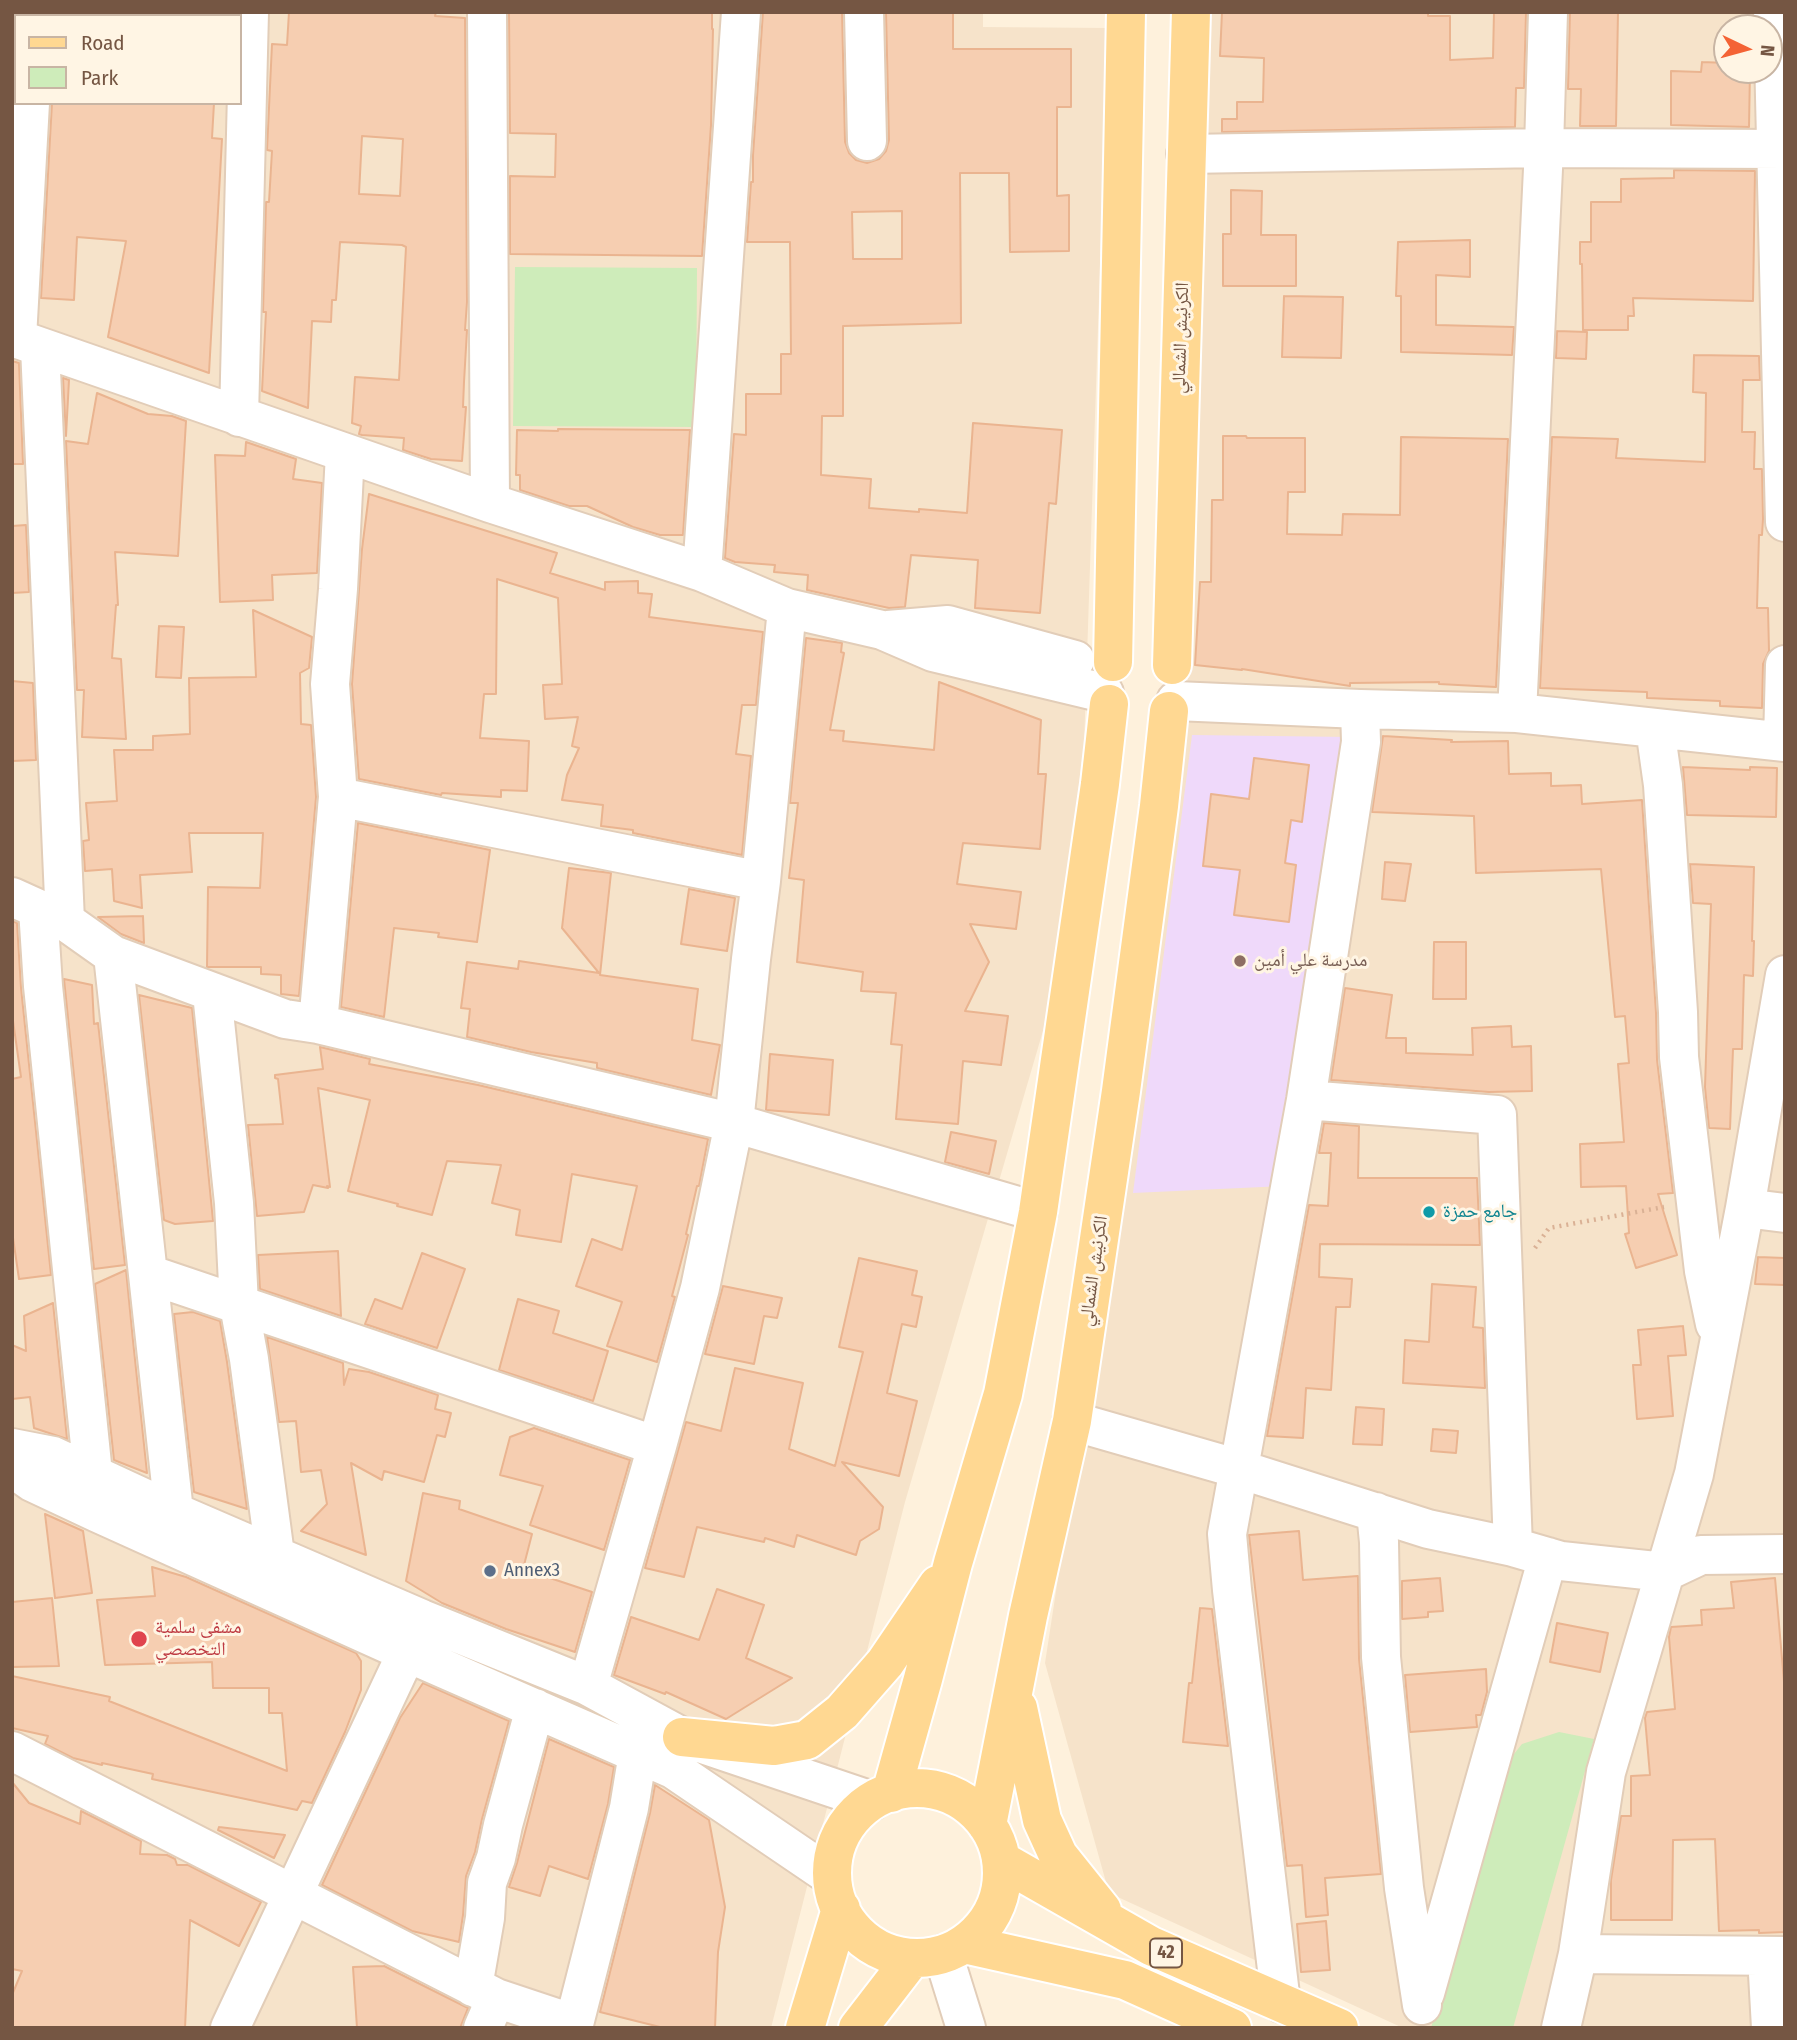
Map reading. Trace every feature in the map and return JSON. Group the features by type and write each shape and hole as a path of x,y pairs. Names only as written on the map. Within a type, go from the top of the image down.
{"main road":[{"path":"881,1797 923,1679 953,1563 1003,1394 1038,1212 1100,784 1109,682 1126,12"},
{"name":"الكرنيش الشمالي","path":"987,1825 1028,1616 1072,1421 1123,1077 1172,692 1191,12"},
{"path":"1152,649 1164,655 1172,692 1160,718 1149,723 1137,723 1116,713 1109,682 1127,651 1152,649"},
{"path":"682,1737 774,1746 807,1740 842,1712 884,1663 953,1563"},
{"path":"1014,1692 1042,1820 1058,1855 1116,1928"},
{"path":"805,2028 836,1893 836,1847 850,1821 881,1797 899,1790 929,1788 957,1797 979,1814 994,1836 1002,1861 1002,1888 993,1913 977,1935 940,1952 903,1958 877,1949 854,1931 836,1893"},
{"name":"42","path":"1002,1861 1150,1946 1339,2028"},
{"path":"858,2028 940,1952"},
{"name":"42","path":"940,1952 1125,1980 1231,2028"}],"street":[{"path":"239,417 249,12"},
{"path":"487,12 490,503"},
{"path":"702,572 741,12"},
{"path":"863,12 867,141"},
{"path":"1517,713 1548,12"},
{"path":"1773,12 1781,149 1785,522"},
{"path":"30,105 23,341 38,909 44,1000 93,1474"},
{"path":"1186,154 1544,148 1781,149"},
{"path":"23,341 490,503 702,572 787,608 882,630 948,625 1109,682"},
{"path":"318,1024 338,797 330,684 345,453"},
{"path":"588,1686 700,1288 734,1123 787,608"},
{"path":"1172,692 1360,709 1517,713 1784,742 1785,665"},
{"path":"1281,2003 1231,1590 1227,1534 1306,1100 1361,742 1360,709"},
{"path":"1655,728 1663,785 1679,1057 1704,1271 1719,1343"},
{"path":"338,797 761,881"},
{"path":"38,909 113,955 285,1019 318,1024 734,1123 1038,1212"},
{"path":"113,955 174,1512"},
{"path":"1562,2028 1578,1954 1606,1772 1694,1474 1745,1208 1785,975"},
{"path":"212,993 234,1203 239,1305 249,1359 275,1555"},
{"path":"1306,1100 1497,1115 1530,1552 1419,2016"},
{"path":"1745,1208 1785,1213"},
{"path":"148,1274 657,1446"},
{"path":"1072,1421 1239,1469 1428,1529 1561,1561 1665,1572 1701,1555 1785,1554"},
{"path":"14,1471 53,1456 275,1555 535,1708 673,1769 836,1893"},
{"path":"14,1471 87,1508 415,1636 588,1686 682,1737 881,1797"},
{"path":"1376,1512 1381,1657 1419,2016"},
{"path":"239,2019 293,1894 415,1636"},
{"path":"484,2004 487,1884 535,1708"},
{"path":"12,1751 293,1894 484,2004 581,2026 629,1808 638,1754"},
{"path":"940,1952 966,2028"},
{"path":"1578,1954 1776,1956 1770,2028"}],"path":[{"path":"1534,1249 1549,1228 1626,1216 1696,1200"}],"shaded area":[{"path":"12,12 983,12 983,27 1108,28 1084,746 1052,1000 905,1502 771,2028 12,2028"},
{"path":"1208,12 1785,12 1785,2028 1403,2028 1109,1893 1045,1663 1087,1389 1192,649"},
{"name":"مدرسة علي أمين","path":"1192,735 1351,737 1284,1186 1133,1193"}],"green space":[{"path":"515,267 697,268 696,427 513,426"},
{"path":"1559,1732 1594,1739 1513,2028 1431,2028 1506,1764 1522,1744"}],"building":[{"path":"289,12 436,12 435,16 465,18 467,330 462,461 431,459 403,450 404,438 362,435 359,434 361,426 352,423 355,377 399,380 406,247 402,245 340,242 336,300 332,300 331,322 312,321 308,408 262,391 266,312 263,312 266,202 269,202 272,151 267,150 272,44 287,45","holes":["362,136 403,139 400,196 359,194"]},
{"path":"509,12 712,12 711,125 702,256 510,254 510,176 555,177 556,134 510,133"},
{"path":"763,12 842,12 845,142 849,153 856,160 867,163 879,159 886,151 889,140 886,12 953,12 953,49 1071,49 1071,107 1057,107 1057,196 1069,195 1069,251 1010,252 1009,173 960,173 961,323 843,326 843,416 822,416 821,475 871,479 869,508 919,512 919,509 967,513 973,423 1062,430 1056,504 1049,503 1040,613 975,608 978,560 911,555 905,607 889,608 807,590 808,575 774,572 775,565 735,562 725,558 734,434 746,435 746,394 781,394 781,354 791,354 790,242 747,242","holes":["902,211 902,259 853,259 852,212"]},
{"path":"1222,12 1428,12 1428,16 1450,16 1450,60 1493,58 1494,12 1526,12 1524,88 1516,88 1515,127 1222,132 1222,119 1237,119 1237,102 1263,102 1264,58 1220,56"},
{"path":"1570,12 1618,12 1616,126 1580,126 1581,89 1568,89"},
{"path":"1702,62 1713,62 1713,84 1750,84 1749,127 1671,125 1671,71 1701,72"},
{"path":"52,105 214,105 212,138 222,139 209,373 108,337 126,241 77,237 74,300 41,298"},
{"path":"1674,170 1755,171 1753,301 1633,298 1634,316 1628,316 1628,330 1583,330 1580,242 1591,242 1591,202 1621,202 1621,179 1674,178"},
{"path":"1231,190 1262,191 1261,235 1296,235 1296,286 1223,286 1223,234 1231,234"},
{"path":"1470,240 1470,277 1436,275 1436,325 1514,327 1512,355 1401,352 1401,296 1396,296 1398,242"},
{"path":"1284,296 1343,297 1341,358 1282,357"},
{"path":"1557,331 1587,332 1586,359 1556,358"},
{"path":"1694,355 1759,356 1760,380 1743,380 1742,432 1755,432 1754,469 1762,469 1763,519 1762,535 1759,535 1757,608 1768,608 1769,651 1763,664 1762,708 1720,706 1720,701 1647,698 1647,692 1540,688 1552,437 1618,439 1616,458 1705,462 1706,393 1693,392"},
{"path":"12,361 19,363 23,464 12,464"},
{"path":"63,378 69,380 66,436"},
{"path":"97,393 148,414 172,416 186,421 178,556 115,552 118,605 112,658 121,659 126,739 82,737 84,690 77,690 66,441 88,444"},
{"path":"517,430 690,430 683,535 660,535 633,527 587,506 569,506 520,490 520,475 516,475"},
{"path":"1223,436 1305,438 1305,492 1288,492 1287,534 1342,535 1343,514 1400,515 1401,437 1508,439 1496,687 1439,682 1350,683 1350,686 1242,669 1195,665 1200,582 1211,582 1212,500 1223,500"},
{"path":"246,442 296,459 293,479 322,483 317,573 272,575 273,600 220,602 215,455 245,456"},
{"path":"369,494 557,553 550,573 605,590 605,582 638,581 638,593 652,594 649,617 763,632 756,705 742,705 736,754 751,756 742,855 633,833 633,830 601,826 603,805 562,800 567,775 579,748 572,746 578,717 545,719 543,685 562,684 558,598 497,579 496,694 484,694 480,738 529,741 527,791 501,790 501,797 441,795 359,779 352,684"},
{"path":"26,525 29,592 12,593 12,526"},
{"path":"253,610 312,637 309,668 300,673 301,724 311,725 316,797 299,996 281,994 281,975 261,974 261,967 207,967 208,887 260,888 263,833 189,833 192,872 140,875 142,908 114,901 112,869 85,871 83,841 89,840 86,803 117,801 114,750 153,750 153,736 190,734 189,678 256,677"},
{"path":"159,626 184,627 181,678 156,677"},
{"path":"806,638 842,643 841,652 844,653 830,730 844,731 843,741 934,750 939,682 1041,720 1038,774 1046,774 1040,849 963,843 957,884 1021,892 1016,929 970,924 989,962 965,1011 1008,1016 1001,1065 963,1061 958,1124 896,1119 902,1045 891,1044 896,993 861,991 863,972 797,962 804,880 789,878 798,803 790,803"},
{"path":"12,681 33,683 36,760 12,761"},
{"path":"1383,736 1452,740 1451,742 1508,741 1509,774 1551,773 1551,786 1581,785 1582,804 1642,800 1657,1060 1673,1193 1658,1194 1677,1255 1636,1268 1625,1234 1629,1233 1626,1186 1581,1187 1580,1144 1624,1142 1618,1064 1629,1063 1625,1016 1615,1017 1601,869 1476,873 1474,816 1372,812"},
{"name":"مدرسة علي أمين","path":"1254,758 1309,765 1302,822 1291,820 1285,863 1296,865 1289,922 1234,915 1240,870 1203,866 1211,794 1249,799"},
{"path":"1683,767 1750,770 1750,767 1777,768 1776,817 1687,815"},
{"path":"358,823 490,850 477,942 438,937 439,933 394,928 384,1017 341,1007"},
{"path":"1385,862 1411,864 1405,901 1382,899"},
{"path":"1690,864 1754,867 1753,976 1744,975 1742,1049 1733,1049 1730,1129 1709,1128 1705,1087 1711,904 1693,903"},
{"path":"569,868 611,873 600,975 698,989 692,1040 720,1045 711,1095 597,1068 597,1063 531,1052 467,1037 470,1009 461,1008 467,962 518,969 519,961 599,973 562,928"},
{"path":"689,889 735,898 727,951 681,944"},
{"path":"143,916 144,943 121,934 98,917"},
{"path":"12,921 17,923 21,988 51,1275 19,1279 12,1231 12,1079 21,1077 12,1014"},
{"path":"1434,942 1466,942 1466,999 1433,999"},
{"path":"64,979 92,985 94,1024 98,1023 125,1265 94,1269"},
{"path":"1345,988 1392,995 1386,1038 1406,1038 1406,1053 1473,1055 1472,1028 1511,1026 1512,1047 1531,1046 1532,1091 1489,1092 1331,1080"},
{"path":"139,995 192,1008 213,1221 175,1224 164,1220"},
{"path":"320,1047 370,1059 369,1064 478,1085 708,1139 672,1296 675,1297 657,1362 607,1346 622,1302 576,1286 592,1239 622,1250 637,1186 572,1174 561,1242 516,1235 520,1210 492,1203 501,1165 447,1161 432,1215 348,1191 370,1100 318,1088 330,1187 313,1185 304,1212 257,1216 248,1125 283,1124 278,1079 275,1075 323,1069"},
{"path":"770,1054 833,1060 829,1115 766,1110"},
{"path":"1324,1123 1359,1126 1358,1178 1477,1178 1480,1245 1320,1244 1319,1277 1352,1279 1350,1307 1336,1307 1331,1390 1306,1388 1303,1438 1267,1436 1309,1205 1328,1206 1331,1153 1319,1153"},
{"path":"951,1132 996,1141 989,1174 945,1162"},
{"path":"338,1251 341,1316 260,1289 258,1255"},
{"path":"422,1253 465,1269 437,1348 365,1324 375,1299 402,1309"},
{"path":"1758,1257 1785,1258 1785,1285 1755,1284"},
{"path":"859,1258 917,1271 912,1295 922,1297 916,1327 902,1324 887,1393 917,1401 899,1476 842,1462 883,1507 879,1529 860,1541 856,1555 797,1535 794,1547 765,1538 764,1542 697,1527 684,1577 645,1568 686,1422 721,1431 735,1368 803,1383 789,1449 835,1466 863,1352 839,1347"},
{"path":"126,1270 147,1473 114,1460 95,1284"},
{"path":"1432,1284 1476,1287 1473,1327 1483,1328 1485,1388 1403,1383 1405,1340 1429,1342"},
{"path":"723,1286 782,1298 777,1318 764,1316 754,1364 705,1354"},
{"path":"518,1299 559,1311 553,1333 608,1351 593,1401 499,1370"},
{"path":"53,1303 67,1439 34,1428 30,1397 12,1399 12,1345 26,1351 24,1316"},
{"path":"193,1312 220,1321 247,1509 194,1492 174,1314"},
{"path":"1683,1326 1686,1355 1668,1356 1673,1416 1637,1419 1633,1365 1641,1365 1638,1330"},
{"path":"267,1337 343,1363 344,1385 349,1369 369,1372 438,1395 435,1409 451,1413 445,1437 437,1435 424,1482 384,1471 382,1480 351,1463 366,1555 301,1531 327,1504 321,1470 301,1472 296,1421 279,1422"},
{"path":"1356,1407 1384,1409 1382,1445 1353,1444"},
{"path":"534,1428 630,1460 604,1550 530,1525 543,1486 500,1475 510,1437"},
{"path":"1433,1429 1458,1431 1456,1453 1431,1451"},
{"path":"423,1493 460,1501 459,1509 532,1534 523,1569 592,1592 575,1652 506,1629 442,1603 406,1581"},
{"path":"45,1514 83,1531 92,1593 55,1598"},
{"path":"1299,1531 1303,1580 1358,1576 1359,1659 1381,1874 1325,1878 1328,1915 1306,1917 1302,1865 1287,1866 1249,1535"},
{"path":"152,1567 186,1577 356,1653 361,1661 361,1690 312,1803 302,1801 297,1810 152,1779 153,1774 73,1758 45,1744 48,1736 12,1728 12,1676 110,1697 109,1701 287,1771 282,1713 269,1713 269,1688 213,1688 212,1662 105,1665 97,1600 155,1596"},
{"path":"1440,1578 1443,1611 1428,1612 1428,1617 1402,1619 1402,1581"},
{"path":"1775,1578 1785,1693 1785,1932 1719,1931 1715,1839 1673,1840 1672,1920 1611,1920 1611,1880 1621,1816 1631,1816 1631,1776 1650,1775 1645,1718 1647,1712 1675,1709 1669,1637 1671,1627 1702,1625 1701,1610 1734,1608 1731,1582"},
{"path":"717,1589 764,1605 746,1658 792,1678 726,1719 666,1692 665,1694 614,1675 631,1617 699,1640"},
{"path":"52,1598 59,1666 12,1667 12,1602"},
{"path":"1200,1608 1212,1609 1228,1746 1183,1742"},
{"path":"1557,1623 1608,1633 1600,1672 1550,1662"},
{"path":"1486,1669 1487,1692 1481,1715 1476,1715 1477,1727 1410,1732 1405,1675"},
{"path":"423,1683 509,1721 475,1852 466,1876 459,1942 412,1931 322,1885 400,1718"},
{"path":"549,1739 614,1767 608,1804 588,1879 549,1866 540,1896 509,1887"},
{"path":"12,1782 29,1803 80,1824 81,1811 141,1841 140,1854 167,1855 175,1859 177,1865 188,1865 261,1902 239,1946 190,1920 185,2028 12,2028 12,1995 22,1971 12,1969"},
{"path":"655,1785 709,1820 725,1907 718,1952 715,2028 664,2028 600,2012"},
{"path":"219,1827 285,1835 274,1858 218,1830"},
{"path":"1326,1921 1330,1970 1301,1972 1297,1924"},
{"path":"384,1966 468,2008 460,2028 357,2028 353,1967"}],"place":[{"name":"مدرسة علي أمين","path":"1240,961"},
{"name":"جامع حمزة","path":"1429,1212"},
{"name":"Annex3","path":"490,1571"},
{"name":"مشفى سلمية التخصصي","path":"139,1639"}]}
